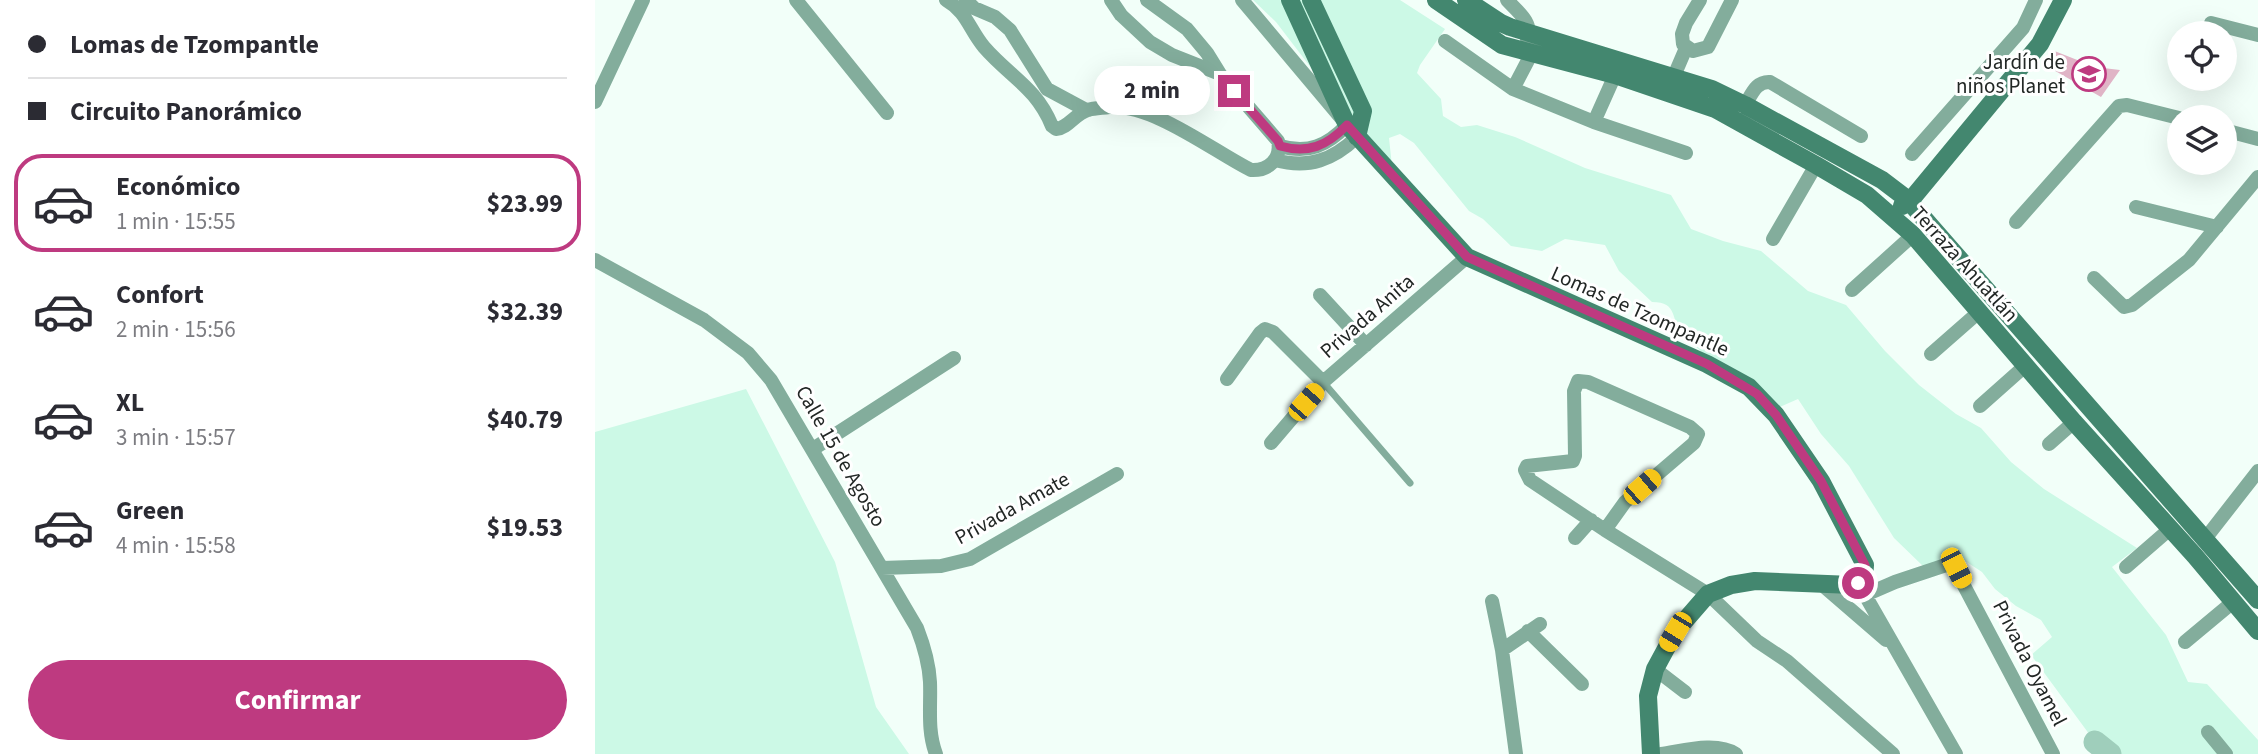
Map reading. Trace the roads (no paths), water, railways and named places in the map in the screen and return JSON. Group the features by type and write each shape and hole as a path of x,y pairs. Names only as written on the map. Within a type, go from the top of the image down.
{"street":[{"path":"595,103 643,0"},
{"path":"796,0 887,113"},
{"path":"946,0 965,4 995,17 1010,30 1043,94 1052,126 1056,129 1062,128 1086,110"},
{"path":"1111,0 1121,15 1150,42 1172,55 1220,74"},
{"path":"965,4 982,45 1009,73 1043,94 1086,110 1114,107 1146,113 1251,170 1265,168 1277,154 1278,141 1220,74 1187,29 1147,0"},
{"path":"1242,0 1352,131"},
{"path":"1290,0 1352,131"},
{"path":"1277,154 1303,165 1317,163 1343,151 1363,111 1311,0"},
{"name":"Terraza Ahuatlán","path":"1436,0 1494,42 1526,53 1615,75 1715,109 1867,195 1913,235 2258,631"},
{"name":"Terraza Ahuatlán","path":"1466,0 1501,23 1677,77 1745,104 1882,180 1910,201 2258,600"},
{"path":"1507,0 1535,35 1513,89"},
{"path":"1677,77 1689,49 1682,34 1700,0"},
{"path":"1689,49 1708,47 1732,0"},
{"path":"1912,154 2023,28 2036,0"},
{"path":"1886,211 1898,209 1910,201 2040,44 2063,0"},
{"path":"2237,30 2258,36"},
{"path":"1445,41 1513,89 1594,122 1686,153"},
{"path":"1594,122 1615,75"},
{"path":"1745,104 1758,84 1770,82 1861,136"},
{"path":"2016,222 2119,106 2127,105 2167,115"},
{"name":"Lomas de Tzompantle","path":"1352,131 1467,257 1707,364 1749,387 1776,415 1821,481 1865,565 1862,586"},
{"path":"2237,133 2258,139"},
{"path":"1773,239 1816,164"},
{"path":"2094,278 2124,307 2132,305 2189,260 2258,177"},
{"path":"1867,195 1871,188 1882,180"},
{"path":"2136,207 2217,227"},
{"path":"1852,290 1913,235"},
{"name":"Privada Anita","path":"1271,443 1323,382 1467,257"},
{"name":"Calle 15 de Agosto","path":"595,260 704,320 748,353 771,380 917,628 927,656 932,744 936,754"},
{"path":"1320,295 1366,345"},
{"path":"1931,354 1980,311"},
{"path":"1227,379 1265,329 1273,332 1323,382"},
{"path":"813,449 954,358"},
{"path":"1980,406 2025,366"},
{"path":"1605,530 1625,502 1694,443 1698,434 1690,427 1583,381 1578,382 1574,391 1573,461 1531,465 1525,470 1530,480 1605,530 1708,594 1757,641 1787,661 1893,754"},
{"path":"2049,444 2074,422"},
{"path":"2205,539 2258,471"},
{"name":"Privada Amate","path":"882,568 941,566 970,559 1117,474"},
{"path":"1575,538 1591,520"},
{"path":"2126,567 2171,528"},
{"name":"Privada Oyamel","path":"1862,586 1895,582 1952,564 2053,754"},
{"path":"1651,754 1649,696 1655,669 1675,632 1708,594 1743,582 1862,586 1892,645 1926,698 1956,754"},
{"path":"1820,583 1892,645"},
{"path":"1492,601 1502,650 1516,754"},
{"path":"2185,642 2233,602"},
{"path":"1502,650 1534,627 1582,684"},
{"path":"1655,669 1685,692"},
{"path":"2208,732 2226,754"},
{"path":"1661,754 1714,748 1728,749 1736,754"}],"lane":[{"path":"1323,382 1410,483"}],"waterway":[{"path":"2095,742 2110,754"}],"place":[{"name":"Jardín de niños Planet","path":"2089,74"}]}
